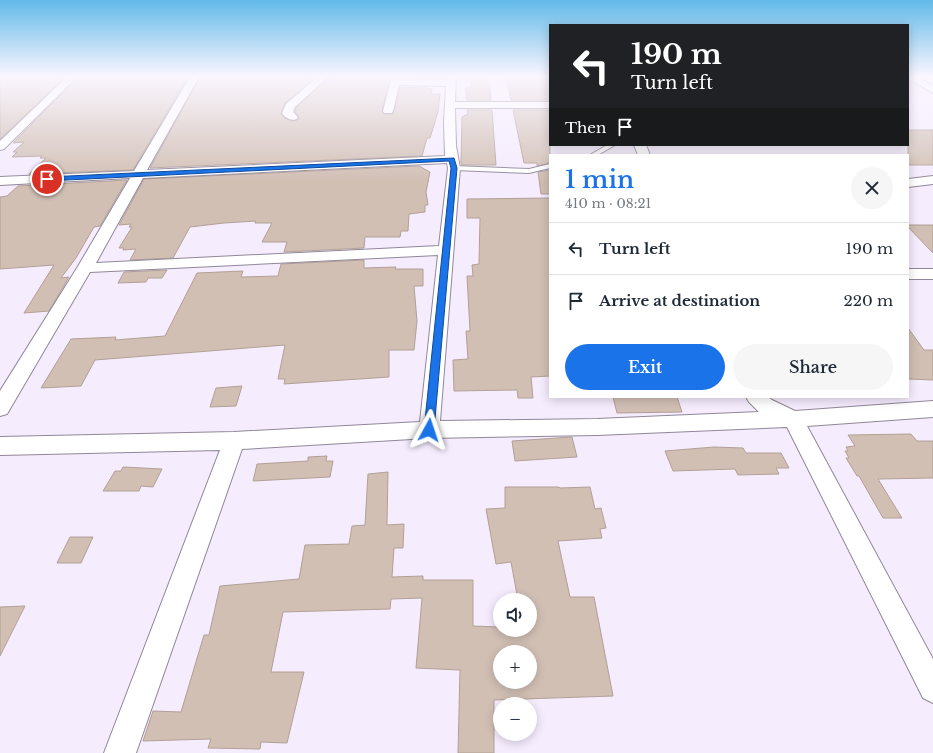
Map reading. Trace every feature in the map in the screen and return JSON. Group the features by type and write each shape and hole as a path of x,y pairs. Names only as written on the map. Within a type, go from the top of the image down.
{"street":[{"path":"0,147 36,112"},
{"path":"0,408 85,268 174,112"},
{"path":"287,112 293,117"},
{"path":"429,430 453,164 449,112"},
{"path":"0,181 140,174 453,164"},
{"path":"909,183 933,180"},
{"path":"85,268 445,250"},
{"path":"909,274 933,274"},
{"path":"757,398 765,406 793,419 933,688"},
{"path":"0,446 234,441 429,430 597,427 793,419 933,409"},
{"path":"120,753 234,441"}],"lane":[{"path":"595,154 610,146"},
{"path":"453,164 529,171 549,166"}],"building":[{"path":"0,112 28,112 0,139"},
{"path":"43,112 167,112 133,170 29,174 46,158 40,158 42,156 12,157 17,152 13,152 24,142 13,143"},
{"path":"181,112 282,112 281,114 286,119 292,121 299,118 295,112 383,112 384,114 393,114 393,112 438,112 430,138 427,138 422,156 150,168"},
{"path":"468,112 492,112 496,165 462,165 462,117 468,114"},
{"path":"513,112 549,112 549,163 537,166 537,163 524,163"},
{"path":"909,130 933,130 933,165 909,165"},
{"path":"419,166 430,172 426,192 428,205 425,205 425,212 409,214 408,231 401,231 400,237 365,237 364,248 284,252 287,242 262,242 272,223 255,223 256,221 190,227 173,258 130,260 136,249 123,250 124,248 119,248 132,227 129,227 131,224 119,225 144,179"},
{"path":"549,170 549,194 541,194 538,172"},
{"path":"127,180 100,226 94,227 76,258 61,278 69,277 49,311 24,313 54,265 0,269 0,197 7,196 18,186"},
{"path":"549,198 549,376 531,377 533,398 518,398 517,390 454,391 453,360 468,359 466,331 470,331 467,276 473,276 472,265 479,264 480,218 467,218 467,199"},
{"path":"909,225 933,225 933,253 909,228"},
{"path":"364,260 364,268 396,267 395,269 423,269 423,286 414,286 417,321 414,350 389,350 389,377 284,384 285,379 278,379 285,345 95,360 81,386 41,388 71,339 116,337 115,340 165,336 197,273 243,271 241,277 278,276 281,264"},
{"path":"167,270 162,278 148,278 146,282 118,283 124,272"},
{"path":"909,329 924,350 933,350 933,380 909,379"},
{"path":"242,386 236,406 210,407 216,388"},
{"path":"613,398 677,398 682,412 617,413"},
{"path":"911,434 917,441 933,441 933,478 878,479 902,518 883,518 859,476 857,476 846,458 849,458 845,451 848,451 846,447 855,446 848,435"},
{"path":"572,437 577,457 515,461 512,441"},
{"path":"714,447 743,448 746,453 781,453 789,468 776,468 779,474 738,475 735,469 673,471 665,451"},
{"path":"327,456 326,461 333,461 330,477 253,481 257,464 308,461 308,457"},
{"path":"123,467 162,469 153,487 141,486 139,491 103,491 115,471 121,471"},
{"path":"388,472 387,525 404,524 403,548 394,548 392,577 423,576 423,580 473,580 473,626 493,627 493,637 537,637 537,593 517,593 511,562 496,564 486,509 505,508 505,487 590,487 595,509 601,508 606,528 600,529 602,538 558,541 570,597 594,597 613,696 537,699 537,697 493,697 494,753 458,753 460,670 416,668 422,598 391,599 390,609 283,612 271,672 304,672 287,743 261,742 260,749 208,748 211,739 143,741 153,711 181,712 204,635 209,635 220,586 299,579 305,545 349,544 352,526 365,525 368,474"},
{"path":"70,537 93,537 81,563 57,563"},
{"path":"25,606 0,656 0,607"}],"route":[{"path":"47,179 452,159 454,168 429,430"}]}
